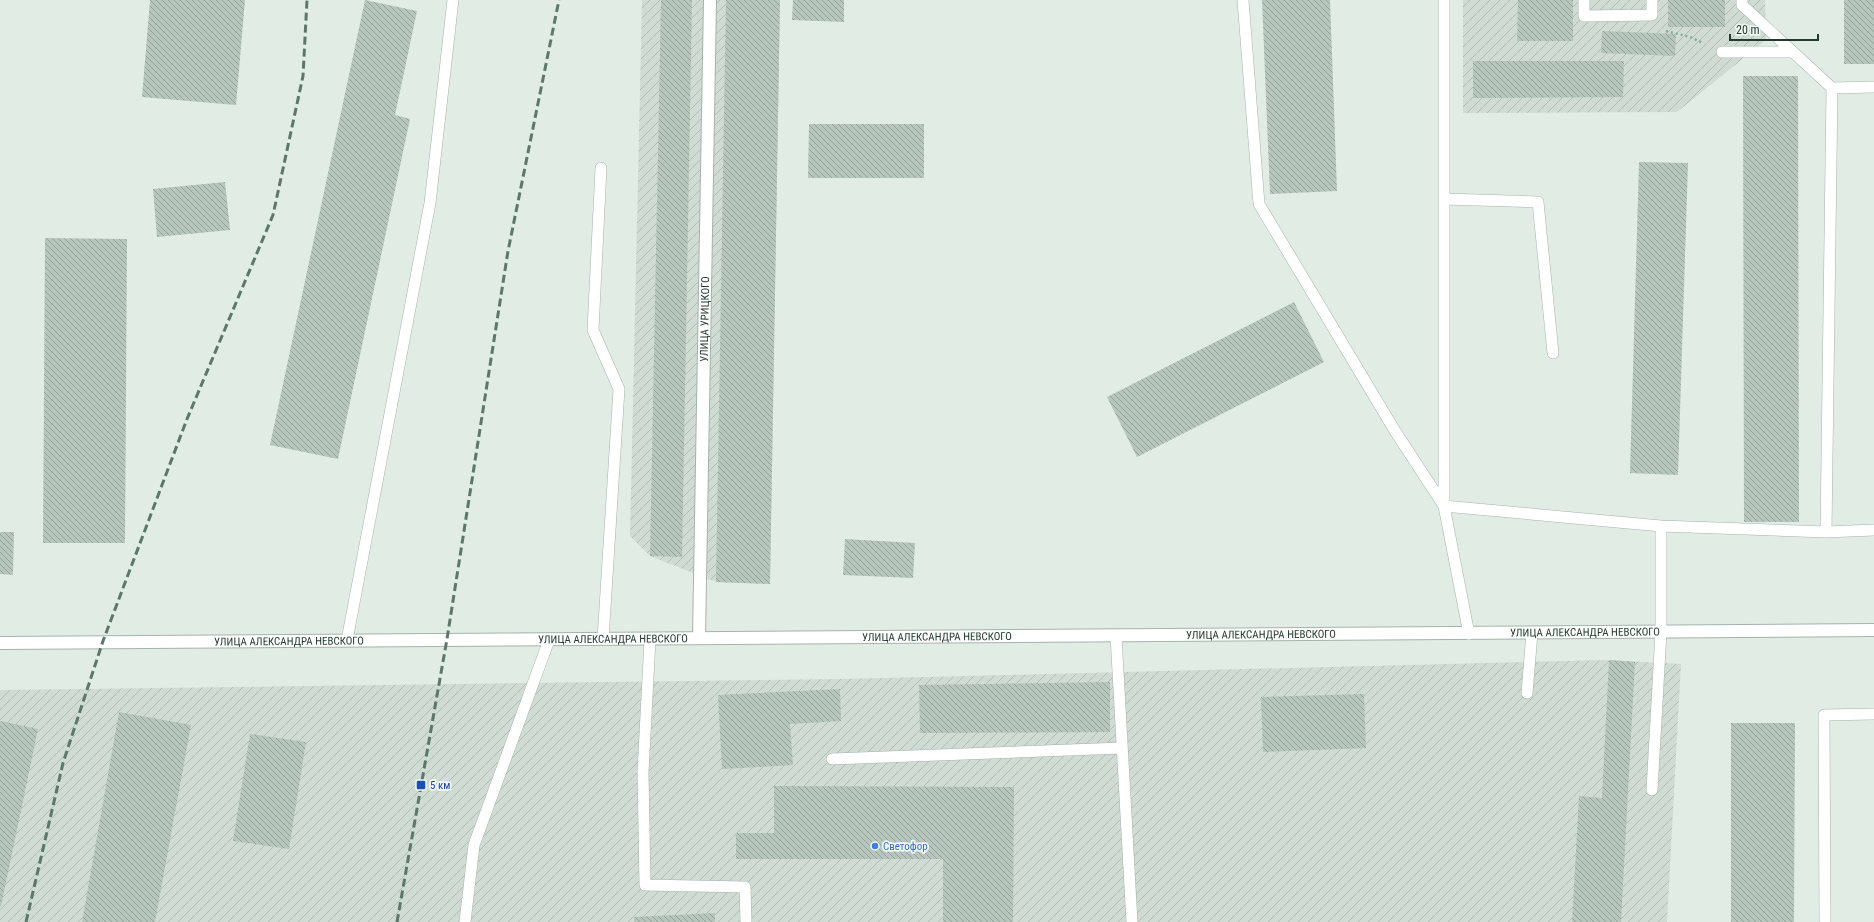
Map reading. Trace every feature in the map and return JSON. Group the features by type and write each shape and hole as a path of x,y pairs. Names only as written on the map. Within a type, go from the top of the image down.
{"street":[{"name":"УЛИЦА УРИЦКОГО","path":"699,638 710,0"},
{"name":"УЛИЦА АЛЕКСАНДРА НЕВСКОГО","path":"0,643 346,640 650,640 699,638 1469,634 1874,630"}],"lane":[{"path":"346,640 430,203 453,0"},
{"path":"1243,0 1259,204 1395,431 1444,506"},
{"path":"1444,0 1444,506 1469,634"},
{"path":"1584,0 1584,16 1652,15 1652,0"},
{"path":"1742,0 1742,5 1832,88 1874,87"},
{"path":"1722,52 1793,52"},
{"path":"1826,532 1832,88"},
{"path":"601,168 593,330 618,389 603,639"},
{"path":"1444,199 1538,202 1553,353"},
{"path":"1444,506 1661,526 1826,532 1874,530"},
{"path":"1652,790 1661,632 1661,526"},
{"path":"1527,693 1532,633"},
{"path":"1116,636 1132,922"},
{"path":"465,922 474,845 549,640"},
{"path":"650,640 643,772 645,886 745,887 746,922"},
{"path":"1825,922 1824,715 1874,714"},
{"path":"832,759 1122,748"}],"path":[{"path":"1652,15 1660,29 1690,37 1722,52"}],"shaded area":[{"path":"642,0 780,0 770,584 716,582 650,556 630,536"},
{"path":"1463,0 1765,0 1766,40 1677,112 1463,113"},
{"path":"1609,660 1681,664 1667,922 0,922 0,690 842,679"}],"building":[{"path":"150,0 245,0 236,105 142,97"},
{"path":"365,0 417,11 395,115 410,119 338,459 270,445"},
{"path":"661,0 692,0 682,557 650,556"},
{"path":"726,0 780,0 770,584 716,582"},
{"path":"793,0 844,0 844,22 792,20"},
{"path":"1262,0 1330,0 1337,191 1270,194"},
{"path":"1518,0 1573,0 1573,41 1517,41"},
{"path":"1668,0 1725,0 1725,27 1668,27"},
{"path":"1844,0 1874,0 1874,64 1844,64"},
{"path":"1602,31 1676,34 1675,56 1601,53"},
{"path":"1473,61 1624,61 1623,97 1473,98"},
{"path":"1743,76 1798,76 1799,522 1744,522"},
{"path":"809,124 924,124 924,178 808,178"},
{"path":"1639,162 1688,163 1678,475 1630,473"},
{"path":"225,182 230,230 157,237 153,189"},
{"path":"45,238 127,239 125,543 43,543"},
{"path":"1294,302 1324,362 1137,457 1107,397"},
{"path":"0,532 14,532 13,575 0,574"},
{"path":"845,539 915,543 913,578 843,575"},
{"path":"1609,660 1635,662 1621,922 1572,922 1579,796 1602,798"},
{"path":"1110,682 1110,732 920,733 919,685"},
{"path":"840,689 841,721 790,724 793,765 722,769 718,695"},
{"path":"1364,694 1366,748 1263,752 1261,697"},
{"path":"119,712 191,725 155,922 82,922"},
{"path":"0,721 38,729 1,906 0,906"},
{"path":"1731,723 1795,723 1794,922 1731,922"},
{"path":"250,734 306,742 289,849 233,841"},
{"name":"Светофор","path":"774,786 1014,787 1013,922 943,922 943,859 736,859 736,833 774,833"},
{"path":"715,913 715,922 634,922 634,917"}],"railway":[{"path":"26,922 63,763 103,641 187,419 273,215 303,76 307,0"},
{"path":"397,922 447,639 508,251 559,0"}],"place":[{"name":"5 км","path":"421,785"},
{"name":"Светофор","path":"875,846"}]}
